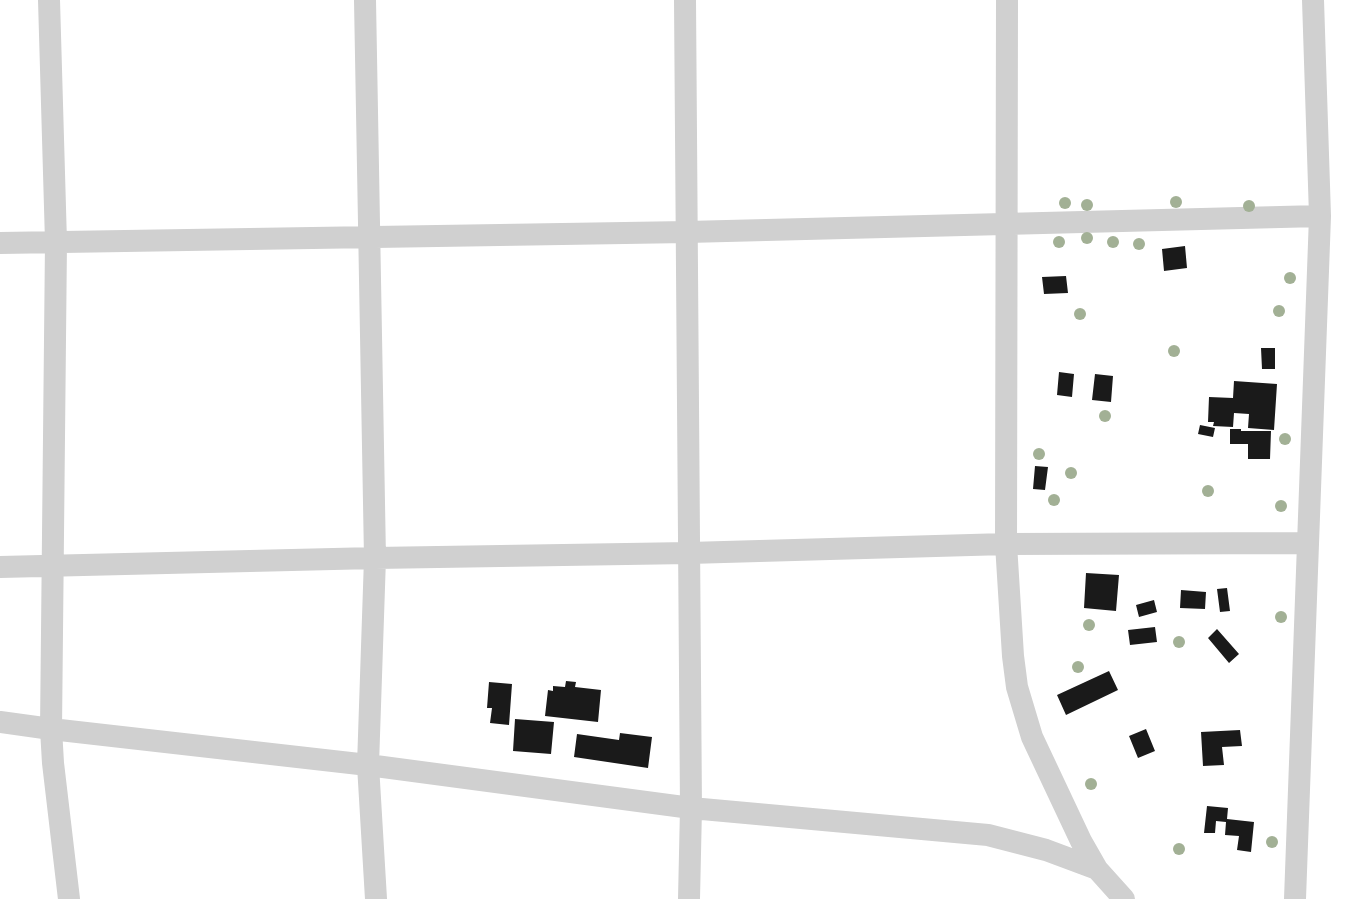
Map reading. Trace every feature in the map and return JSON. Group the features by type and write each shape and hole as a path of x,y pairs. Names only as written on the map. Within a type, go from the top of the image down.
{"street":[{"path":"49,0 56,242 51,729 68,899"},
{"path":"364,0 375,558 368,765 376,899"},
{"path":"685,0 691,808 689,899"},
{"path":"1007,0 1006,544 1013,656 1017,687 1032,737 1082,842 1097,869 1124,899"},
{"path":"1295,899 1320,216 1312,0"},
{"path":"0,243 687,232 1320,216"},
{"path":"0,567 375,558 689,553 1006,544 1308,543"},
{"path":"0,722 368,765 691,808 988,835 1046,850 1097,869"}],"building":[{"path":"1185,246 1187,268 1164,271 1162,249"},
{"path":"1066,276 1068,293 1044,294 1042,277"},
{"path":"1261,348 1275,348 1275,369 1262,369"},
{"path":"1059,372 1074,374 1072,397 1057,395"},
{"path":"1095,374 1113,376 1111,402 1092,400"},
{"path":"1234,381 1277,384 1274,430 1248,428 1249,414 1234,413 1233,427 1213,426 1214,422 1208,422 1209,397 1233,398"},
{"path":"1200,425 1215,428 1213,437 1198,434"},
{"path":"1230,429 1241,429 1241,431 1271,431 1270,459 1248,459 1248,444 1230,444"},
{"path":"1035,466 1048,467 1045,490 1033,489"},
{"path":"1086,573 1119,575 1116,611 1084,608"},
{"path":"1227,588 1230,611 1220,612 1217,589"},
{"path":"1181,590 1206,592 1205,609 1180,608"},
{"path":"1154,600 1157,612 1139,617 1136,605"},
{"path":"1155,627 1157,642 1130,645 1128,630"},
{"path":"1217,629 1239,654 1229,663 1208,638"},
{"path":"1109,671 1118,690 1066,715 1057,695"},
{"path":"566,681 576,682 575,687 601,690 598,722 545,716 548,690 553,691 553,686 565,687"},
{"path":"489,682 512,684 509,725 490,723 492,708 487,708"},
{"path":"515,719 554,722 551,754 513,751"},
{"path":"1146,729 1155,751 1138,758 1129,736"},
{"path":"1240,730 1242,746 1222,747 1224,765 1203,766 1201,732"},
{"path":"620,733 652,737 648,768 574,757 577,734 619,740"},
{"path":"1207,806 1228,808 1227,819 1254,822 1251,852 1237,850 1239,836 1225,835 1226,822 1216,821 1215,833 1204,833"}]}
